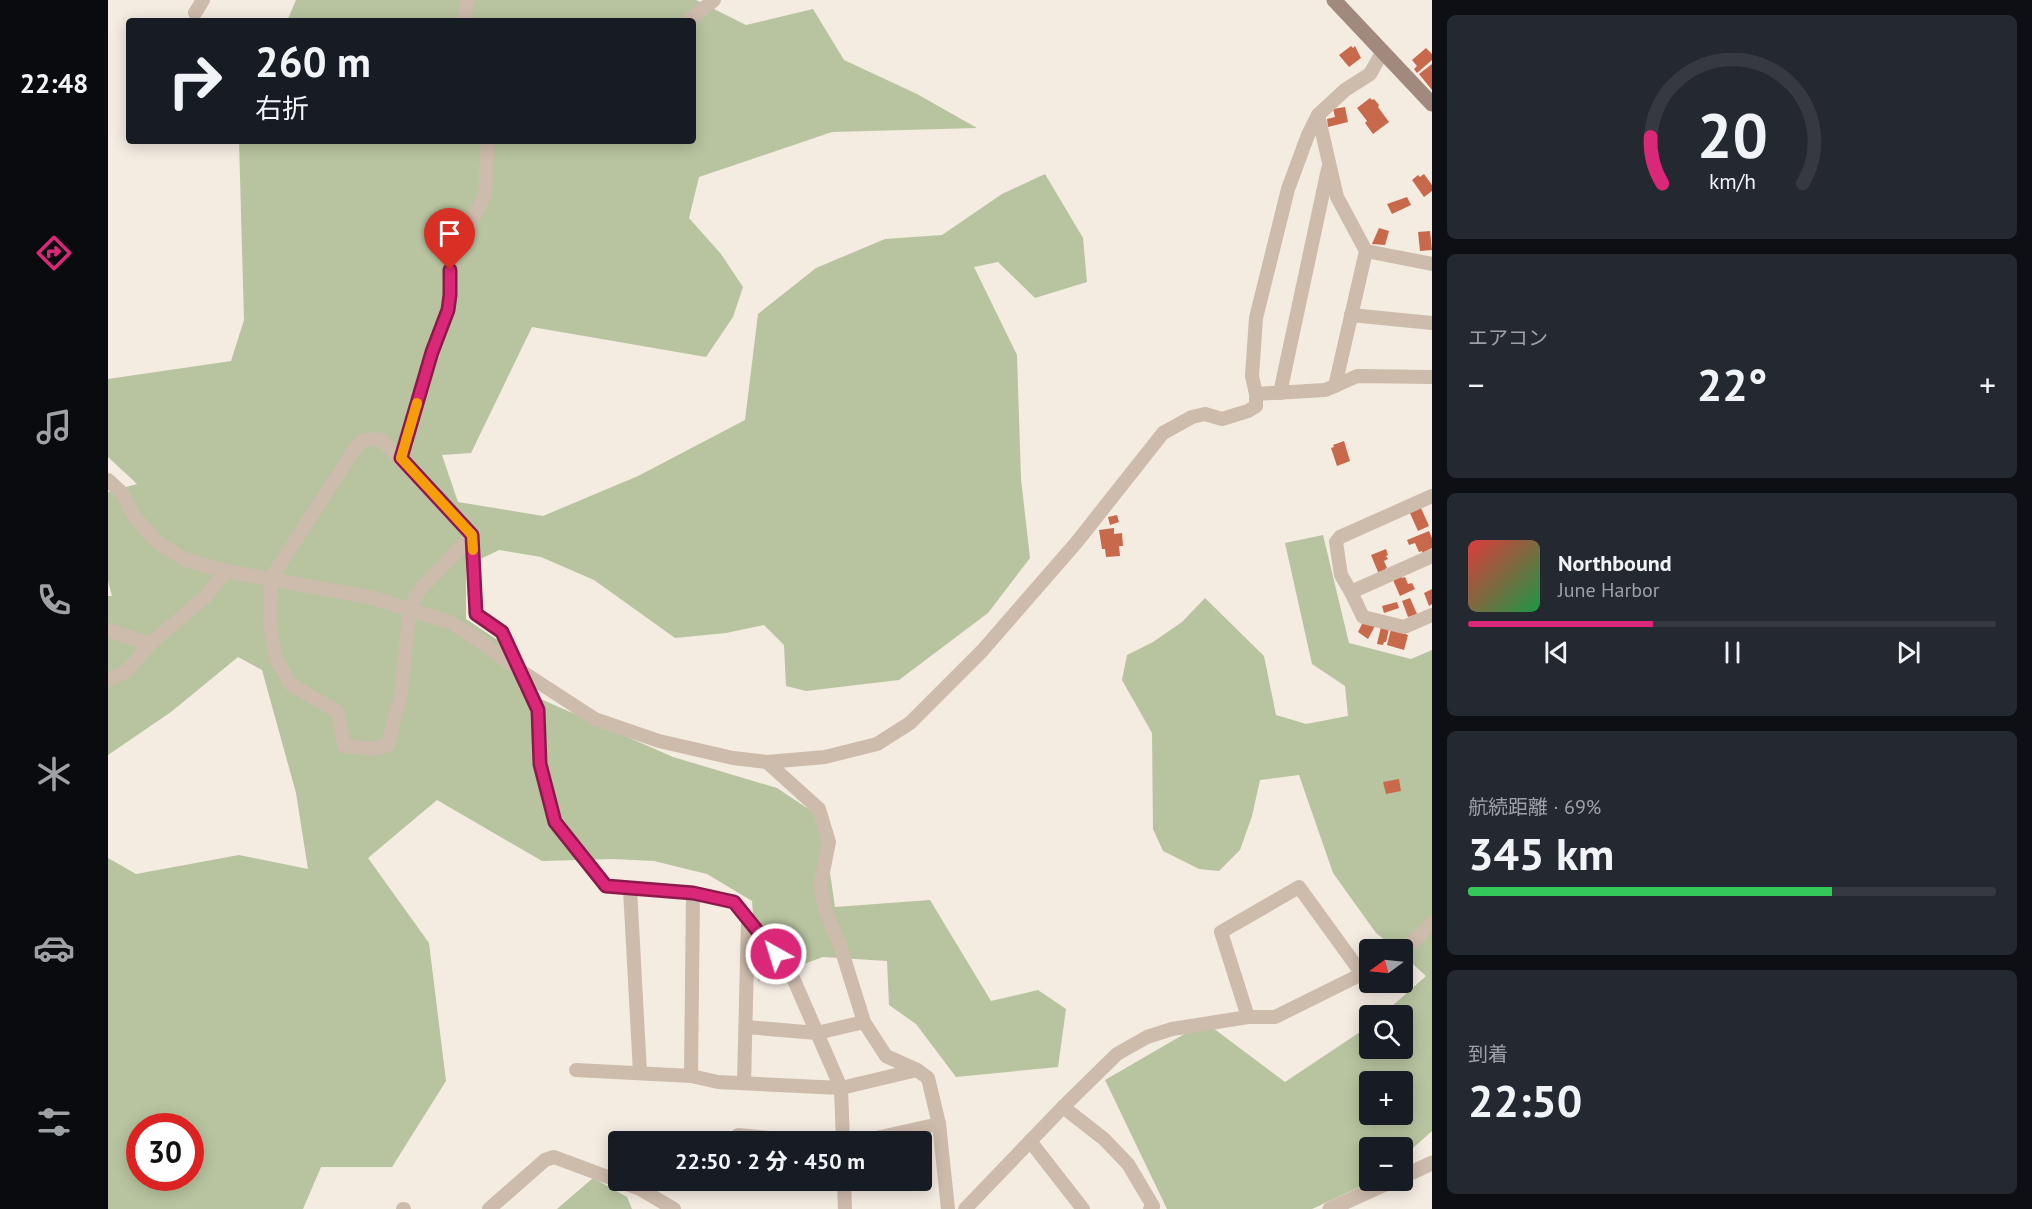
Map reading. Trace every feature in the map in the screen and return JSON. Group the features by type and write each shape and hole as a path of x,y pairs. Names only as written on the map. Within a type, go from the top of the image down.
{"main road":[{"path":"1334,0 1432,104"}],"street":[{"path":"195,13 203,0"},
{"path":"464,18 468,0"},
{"path":"692,18 714,0"},
{"path":"108,480 122,493 133,515 158,543 186,560 226,571 373,598 449,622 595,719 659,741 733,758 767,762 825,757 877,744 910,723 982,651 1076,543 1163,433 1192,417 1205,414 1222,418 1248,411 1256,406 1252,376 1256,318 1288,189 1317,115 1345,90 1370,74 1383,51"},
{"path":"1317,115 1337,197 1366,251 1335,386"},
{"path":"401,458 432,352 448,310 450,270 454,255 486,195 488,144"},
{"path":"1280,393 1329,164"},
{"path":"1366,251 1432,264"},
{"path":"1351,315 1432,323"},
{"path":"1256,394 1325,390 1357,376 1432,377"},
{"path":"472,535 418,592 410,609 400,700 388,745 374,749 344,746 338,712 291,685 276,659 270,624 271,578 356,447 362,441 382,440 472,535 476,614 502,632 538,710 540,764 555,822 606,886 693,893 734,902 790,971 841,1088 843,1131"},
{"path":"1432,496 1340,537 1336,542 1341,574 1363,616 1404,627 1432,615"},
{"path":"1351,592 1432,556"},
{"path":"108,680 128,670 150,644 206,596 226,571"},
{"path":"108,630 150,644"},
{"path":"767,762 819,809 829,842 820,887 864,1022 886,1056 917,1070 928,1078 939,1124 948,1209"},
{"path":"1248,1017 1221,932 1299,886 1359,963"},
{"path":"630,889 640,1073"},
{"path":"691,1076 693,893"},
{"path":"744,1083 748,920"},
{"path":"1413,941 1432,923"},
{"path":"965,1209 1117,1054 1147,1037 1172,1029 1248,1017 1275,1017 1359,975"},
{"path":"746,1027 817,1032 864,1022"},
{"path":"576,1070 691,1076 718,1083 841,1088 917,1070"},
{"path":"1063,1107 1104,1139 1128,1164 1153,1206 1150,1209"},
{"path":"908,1131 939,1124"},
{"path":"1030,1141 1083,1209"},
{"path":"489,1209 545,1160 554,1157 640,1189 674,1209"},
{"path":"1413,1172 1432,1163"},
{"path":"844,1191 845,1209"},
{"path":"1330,1209 1370,1191"}],"green space":[{"path":"296,0 696,0 746,25 813,9 844,60 917,94 977,128 832,132 699,177 689,218 721,254 743,287 733,317 706,357 532,327 471,453 442,455 458,502 543,516 638,476 745,420 758,314 816,268 885,239 942,235 1002,194 1045,174 1083,238 1087,282 1035,298 998,262 974,267 1017,355 1021,479 1030,558 988,613 899,680 806,691 786,686 784,645 764,625 726,633 675,638 594,580 541,557 499,550 466,566 466,619 508,647 520,690 673,757 777,788 822,818 835,907 930,900 991,1001 1038,990 1066,1009 1058,1067 956,1077 916,1024 889,1005 887,961 823,957 758,981 752,901 707,874 654,861 613,859 542,861 437,800 368,858 429,943 446,1081 392,1167 321,1167 303,1209 108,1209 108,858 136,874 239,855 308,869 296,793 262,670 238,657 171,712 108,755 108,596 112,596 108,581 108,492 137,484 108,457 108,379 231,361 244,320 239,144 696,144 696,18 288,18"},
{"path":"1323,535 1349,643 1411,659 1432,650 1432,1131 1413,1148 1413,1137 1359,1137 1359,1187 1312,1209 1167,1209 1105,1080 1205,1022 1285,1082 1359,1033 1359,1059 1413,1059 1413,1005 1393,1005 1407,993 1413,993 1413,988 1426,976 1413,964 1413,939 1384,939 1376,933 1333,873 1299,775 1260,780 1252,816 1240,850 1219,871 1199,869 1163,851 1153,829 1152,733 1122,680 1127,655 1153,642 1182,622 1205,598 1264,656 1276,715 1306,724 1348,716 1345,686 1312,664 1285,543"},
{"path":"593,1178 608,1186 608,1191 616,1191 627,1197 632,1209 557,1209"}],"building":[{"path":"1351,46 1353,48 1355,46 1361,58 1349,67 1339,55"},
{"path":"1426,48 1432,54 1432,60 1417,73 1414,69 1417,66 1412,60"},
{"path":"1432,64 1432,90 1419,74"},
{"path":"1370,98 1379,105 1378,107 1389,122 1373,134 1357,108"},
{"path":"1345,107 1348,122 1328,127 1327,119 1335,117 1333,109"},
{"path":"1424,174 1432,185 1432,191 1424,197 1412,180"},
{"path":"1407,197 1411,205 1392,214 1387,204"},
{"path":"1379,228 1389,231 1385,245 1372,244"},
{"path":"1430,231 1432,250 1420,251 1418,232"},
{"path":"1344,441 1350,461 1337,466 1331,448"},
{"path":"1421,508 1429,526 1418,531 1410,513"},
{"path":"1117,515 1119,522 1110,525 1108,517"},
{"path":"1114,528 1114,534 1122,533 1123,546 1119,546 1120,556 1106,557 1105,549 1102,549 1099,530"},
{"path":"1429,531 1432,548 1422,553 1422,551 1419,552 1415,543 1409,545 1407,540"},
{"path":"1386,549 1388,559 1384,561 1386,571 1378,572 1371,555"},
{"path":"1401,576 1405,577 1408,584 1412,583 1415,589 1400,596 1393,580"},
{"path":"1432,589 1432,604 1429,606 1424,593"},
{"path":"1410,598 1417,614 1408,617 1402,601"},
{"path":"1397,602 1399,608 1384,613 1382,606"},
{"path":"1364,620 1375,626 1368,639 1358,632"},
{"path":"1381,627 1389,629 1383,645 1377,644"},
{"path":"1391,629 1408,635 1404,650 1387,645"},
{"path":"1399,779 1401,791 1386,794 1383,782"}],"slow traffic":[{"path":"417,403 401,458 472,535 473,550"}],"route":[{"path":"450,270 448,310 432,352 401,458 472,535 476,614 502,632 538,710 540,764 555,822 606,886 693,893 734,902 776,954"}]}
